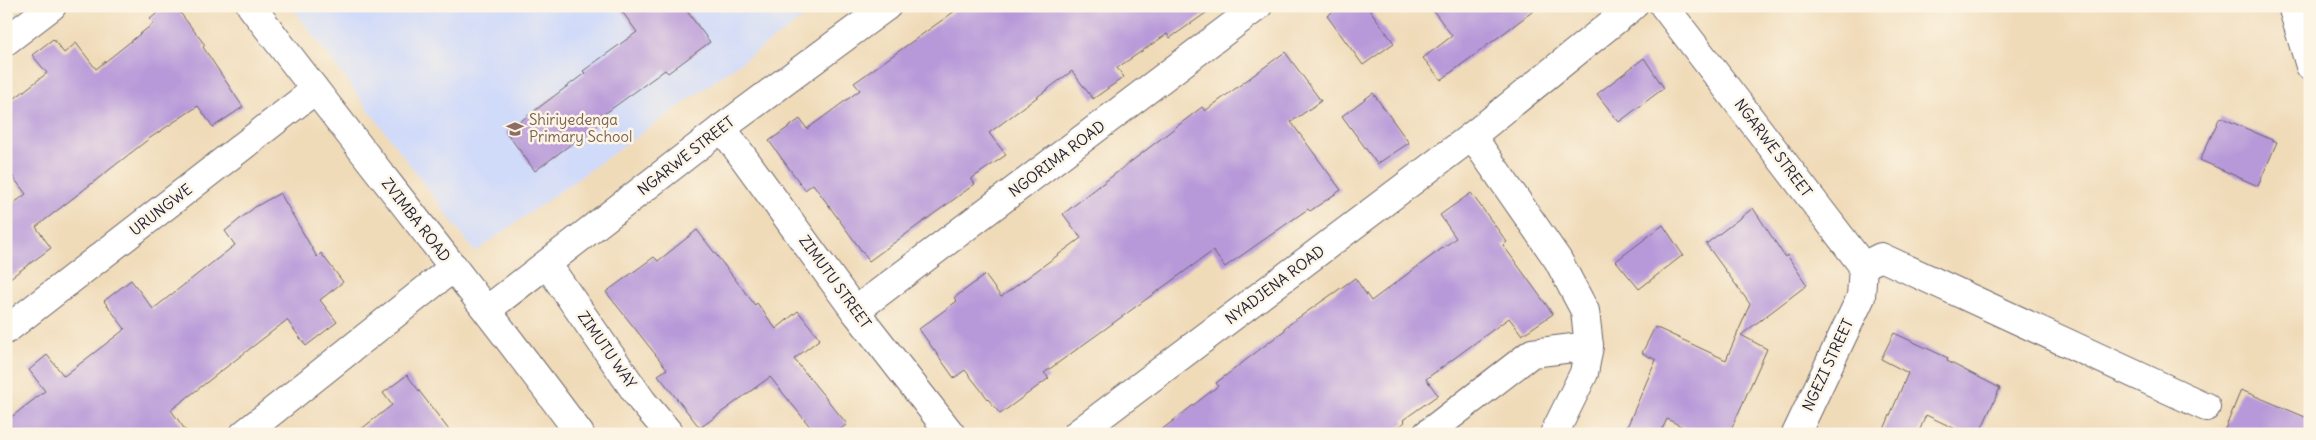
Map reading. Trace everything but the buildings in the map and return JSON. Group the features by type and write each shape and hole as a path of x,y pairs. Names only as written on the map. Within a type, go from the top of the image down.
{"street":[{"path":"6,41 52,6"},
{"name":"ZVIMBA ROAD","path":"251,6 488,309 580,434"},
{"name":"NGARWE STREET","path":"488,309 722,128 887,6"},
{"name":"NGORIMA ROAD","path":"855,311 1258,6"},
{"name":"NYADJENA ROAD","path":"1077,434 1472,136 1633,6"},
{"name":"NGARWE STREET","path":"1664,6 1863,266"},
{"path":"2292,6 2310,66"},
{"name":"URUNGWE","path":"6,330 315,90"},
{"name":"ZIMUTU STREET","path":"722,128 855,311 951,434"},
{"path":"1472,136 1558,260 1585,311 1589,346 1584,373 1554,434"},
{"path":"1863,266 1881,257 2206,407"},
{"name":"ZIMUTU WAY","path":"547,264 642,402 670,434"},
{"name":"NGEZI STREET","path":"1796,434 1860,297 1863,266"},
{"path":"249,432 454,267"},
{"path":"1427,434 1532,353 1589,346"}],"shaded area":[{"name":"Shiriyedenga Primary School","path":"291,6 820,6 475,252"}],"place":[{"name":"Shiriyedenga Primary School","path":"515,129"}]}
